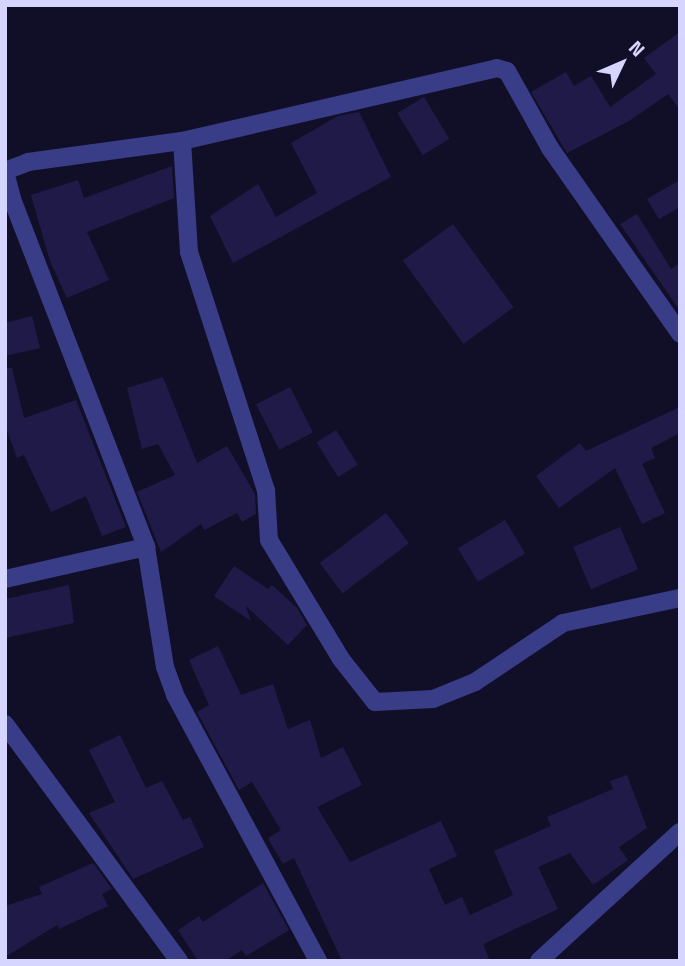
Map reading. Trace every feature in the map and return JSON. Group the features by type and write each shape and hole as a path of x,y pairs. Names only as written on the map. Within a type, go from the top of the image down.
{"street":[{"path":"318,961 175,695 165,667 146,547 12,198 5,171 28,162 182,141 487,69 507,71 550,148 680,334"},
{"path":"182,141 189,252 266,490 269,540 341,659 375,702 433,699 475,682 563,623 680,598"},
{"path":"5,579 146,547"},
{"path":"5,724 179,961"},
{"path":"539,961 680,832"}],"building":[{"path":"680,32 680,110 668,94 629,121 567,153 531,92 566,72 574,86 591,76 610,107 656,74 644,58"},
{"path":"424,97 449,139 423,155 397,113"},
{"path":"359,112 391,177 233,263 210,216 258,184 276,217 317,193 291,143 338,116"},
{"path":"172,166 174,198 87,232 109,280 67,298 50,261 31,195 78,180 84,198"},
{"path":"680,180 680,207 659,219 647,199"},
{"path":"637,214 671,269 680,263 680,311 620,224"},
{"path":"453,224 514,307 463,344 403,260"},
{"path":"32,316 40,348 5,356 5,323"},
{"path":"5,368 12,368 24,418 76,400 126,527 102,536 86,496 51,512 24,455 17,458 5,425"},
{"path":"163,377 197,463 227,446 255,494 256,514 242,522 237,513 204,530 201,524 161,552 137,492 175,475 158,444 142,449 127,388"},
{"path":"290,387 313,432 279,450 256,404"},
{"path":"680,407 680,433 651,448 655,458 642,464 665,513 642,524 615,468 559,508 536,476 580,443 586,451"},
{"path":"336,430 358,465 338,477 316,442"},
{"path":"386,513 409,543 343,593 320,563"},
{"path":"505,520 525,553 478,582 458,548"},
{"path":"620,527 638,569 591,589 573,547"},
{"path":"234,566 268,589 272,585 297,608 307,625 288,645 246,606 251,621 214,596"},
{"path":"69,585 74,623 5,638 5,599"},
{"path":"218,646 241,695 273,684 288,729 310,720 321,758 343,747 362,785 317,807 350,862 441,821 457,856 429,869 445,905 462,897 470,915 513,895 494,851 551,826 547,817 613,789 610,781 627,775 647,828 619,847 628,860 593,885 570,853 538,867 558,909 483,944 490,961 342,961 294,858 283,864 268,838 281,830 252,782 239,790 197,712 209,705 189,660"},
{"path":"120,735 146,788 162,781 183,820 190,817 204,847 133,879 89,813 115,802 89,750"},
{"path":"93,863 112,889 102,894 108,906 59,929 57,925 5,957 5,906 42,894 39,887"},
{"path":"263,883 289,930 246,956 242,950 225,961 198,961 178,930 199,916 203,922"}]}
